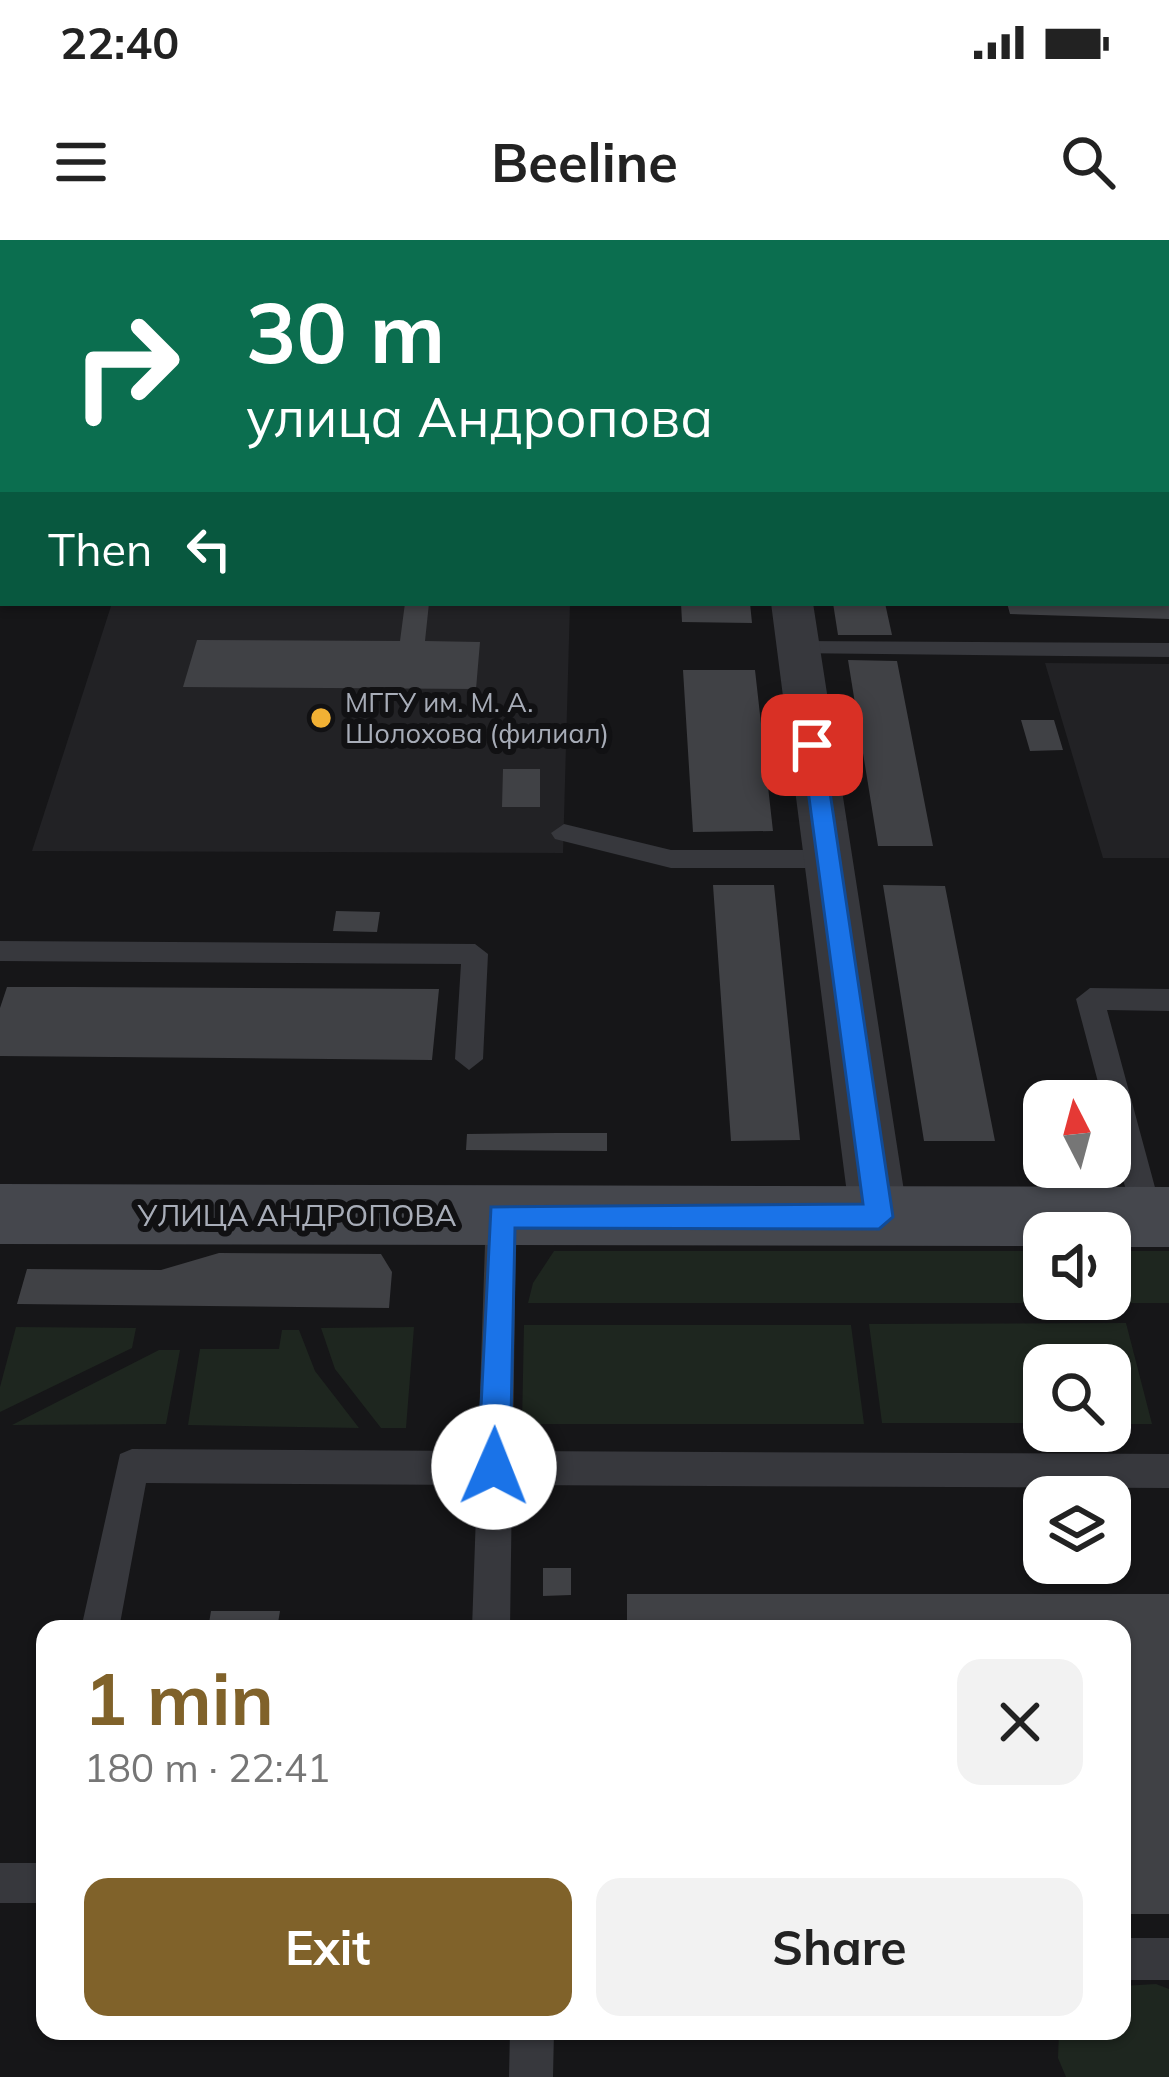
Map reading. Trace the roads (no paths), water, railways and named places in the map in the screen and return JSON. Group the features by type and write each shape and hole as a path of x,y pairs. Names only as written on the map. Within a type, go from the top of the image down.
{"main road":[{"name":"УЛИЦА АНДРОПОВА","path":"0,1214 1159,1217"}],"street":[{"path":"795,625 879,1217"}],"lane":[{"path":"795,625 1169,650"},
{"path":"564,832 671,860 829,859"},
{"path":"0,951 475,954 469,1059"},
{"path":"1159,1217 1090,999 1169,1000"},
{"path":"491,1620 501,1215"},
{"path":"102,1620 132,1466 1169,1471"},
{"path":"0,1883 36,1883"},
{"path":"1131,1959 1169,1959"},
{"path":"531,2077 532,2040"}],"place":[{"name":"МГГУ им. М. А. Шолохова (филиал)","path":"321,718"}]}
